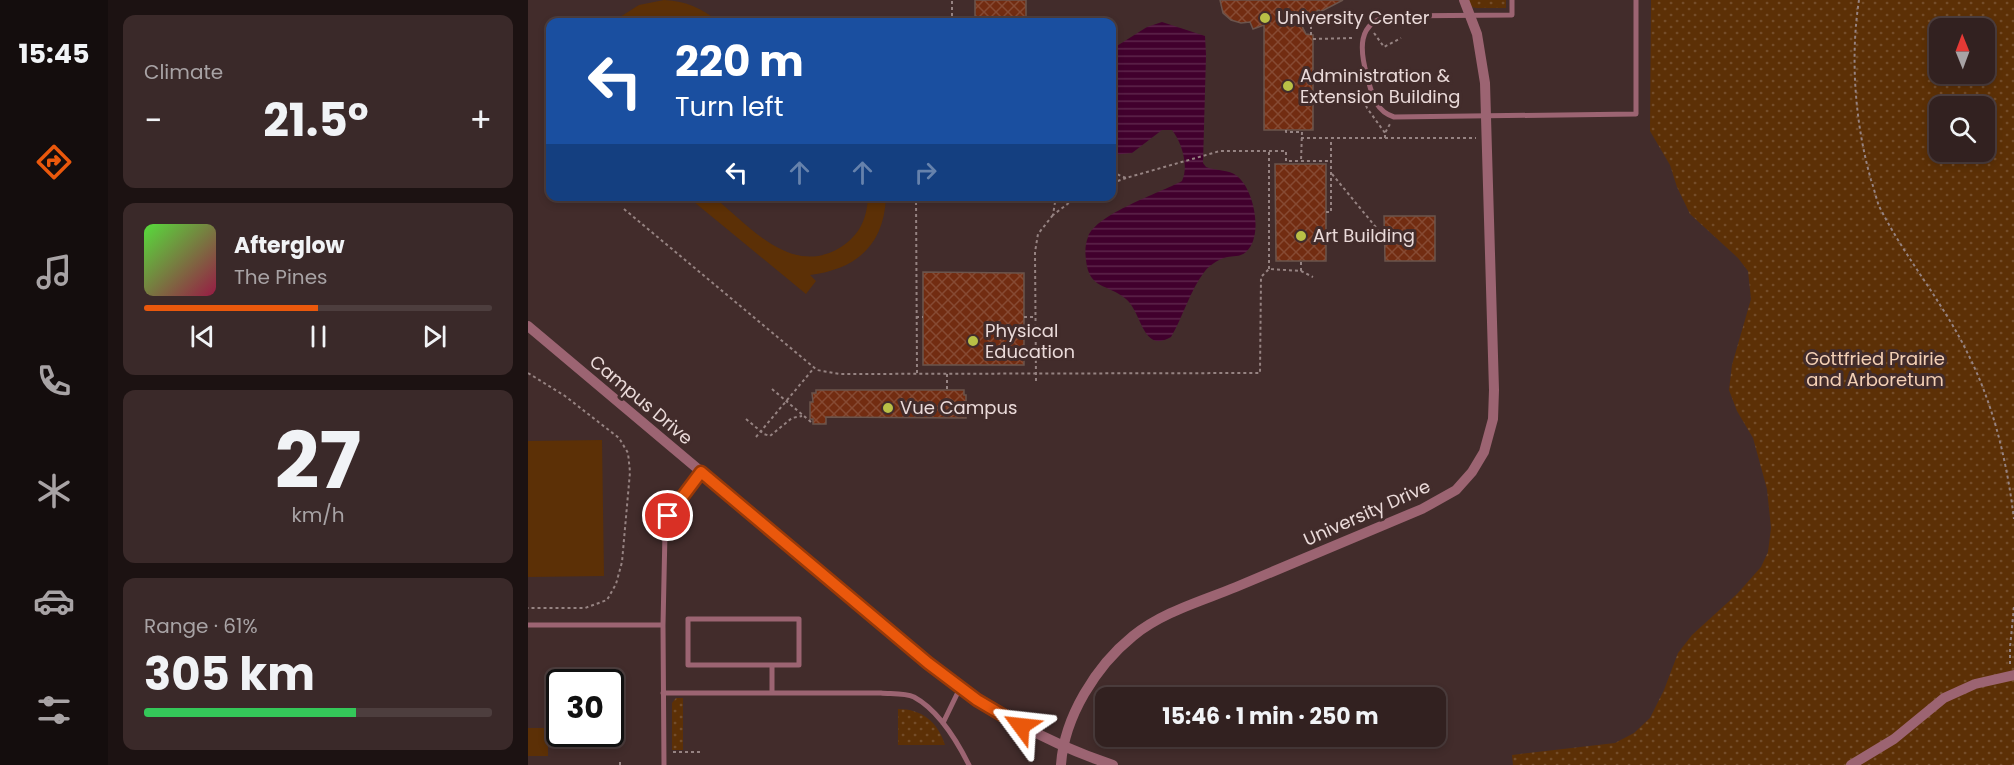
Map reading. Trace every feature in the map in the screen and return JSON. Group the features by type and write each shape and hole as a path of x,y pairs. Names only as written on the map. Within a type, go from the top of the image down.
{"street":[{"name":"University Drive","path":"1061,765 1072,722 1096,677 1110,658 1134,635 1175,612 1422,509 1456,490 1472,472 1487,443 1494,406 1487,116 1481,51 1471,15 1464,0"},
{"name":"Campus Drive","path":"528,326 960,688 1012,721 1064,747 1113,765"},
{"path":"1851,765 1894,739 1944,699 1975,684 2013,675"}],"lane":[{"path":"1512,0 1512,15 1390,16 1380,19 1368,28 1362,39 1362,57 1372,93 1379,108 1394,117 1636,114 1636,0"},
{"path":"664,765 665,532 668,516 701,472"},
{"path":"688,619 799,619 799,665 772,665 688,665 688,619"},
{"path":"528,625 663,625"},
{"path":"772,665 772,693"},
{"path":"943,723 960,688"},
{"path":"663,693 881,693 912,696 943,723 969,765"}],"path":[{"path":"952,0 952,18"},
{"path":"1859,0 1855,62 1857,108 1863,151 1878,204 1968,354 2000,440 2009,478 2014,519"},
{"path":"1311,34 1310,16 1367,17 1361,22 1378,36 1384,47 1401,38"},
{"path":"1313,39 1354,36 1353,43"},
{"path":"1362,93 1365,105 1385,133 1385,138"},
{"path":"1286,130 1286,132 1302,132 1301,161"},
{"path":"1301,138 1487,138"},
{"path":"1326,212 1331,212 1331,138"},
{"path":"1116,182 1220,151 1286,151 1286,161 1332,161"},
{"path":"624,209 817,370 840,374 1260,374 1260,282 1261,277 1269,269 1269,152"},
{"path":"1116,174 1126,178"},
{"path":"1332,174 1384,237"},
{"path":"916,201 917,374"},
{"path":"1053,215 1055,201"},
{"path":"1036,381 1038,234 1053,215 1071,201"},
{"path":"1300,271 1301,261"},
{"path":"1269,269 1300,271 1313,277"},
{"path":"916,317 923,317"},
{"path":"1024,317 1036,317"},
{"path":"756,437 814,368"},
{"path":"528,373 565,396 620,438 628,453 630,472 622,562 616,584 606,600 585,608 528,608"},
{"path":"947,374 947,389"},
{"path":"772,389 811,422"},
{"path":"746,419 760,432 771,436 792,418 802,416"},
{"path":"2013,675 2010,647 2014,607"},
{"path":"664,752 701,752"}],"green space":[{"path":"664,0 680,2 693,6 713,18 618,18 639,5"},
{"path":"1468,0 1506,0 1506,8 1476,8 1472,7"},
{"name":"Gottfried Prairie and Arboretum","path":"1651,0 2014,0 2014,765 1513,765 1512,755 1615,743 1634,733 1650,718 1678,653 1692,635 1737,594 1761,567 1768,552 1771,528 1767,489 1753,438 1737,411 1729,390 1732,365 1751,299 1748,271 1738,258 1690,214 1677,187 1670,165 1650,131"},
{"path":"693,201 719,201 772,245 805,256 823,255 841,247 858,231 866,212 867,201 886,201 880,229 865,252 841,267 810,275 816,281 806,294"},
{"path":"602,440 604,576 528,577 528,441"},
{"path":"676,698 683,698 683,750 672,750 672,703"},
{"path":"898,709 914,711 928,718 938,730 945,745 898,745"},
{"path":"528,728 546,728 548,756 528,756"}],"shaded area":[{"path":"1162,22 1205,36 1203,163 1206,167 1234,174 1243,182 1252,202 1256,224 1255,235 1246,252 1219,260 1205,271 1171,337 1161,341 1148,336 1126,299 1095,281 1088,270 1085,251 1093,228 1103,220 1115,212 1182,181 1184,175 1185,162 1179,141 1172,130 1162,130 1132,153 1116,155 1116,46 1147,27"}],"building":[{"path":"975,0 1026,0 1026,18 975,18"},
{"name":"Administration & Extension Building","path":"1220,0 1343,0 1299,20 1306,34 1313,35 1313,130 1264,130 1264,25 1253,29 1250,22 1241,23 1231,20 1223,13"},
{"name":"Art Building","path":"1275,164 1326,164 1326,261 1276,261"},
{"path":"1384,216 1435,216 1435,261 1385,261"},
{"name":"Physical Education","path":"923,272 1024,273 1024,365 923,365"},
{"name":"Vue Campus","path":"816,390 964,390 966,418 826,417 826,424 813,424 813,419 810,419 810,402 813,402 812,393 816,393"}],"place":[{"name":"University Center","path":"1265,18"},
{"name":"Administration & Extension Building","path":"1288,86"},
{"name":"Art Building","path":"1301,236"},
{"name":"Physical Education","path":"973,341"},
{"name":"Vue Campus","path":"888,408"}],"route":[{"path":"668,516 701,472 944,676 977,700 1021,726"}]}
